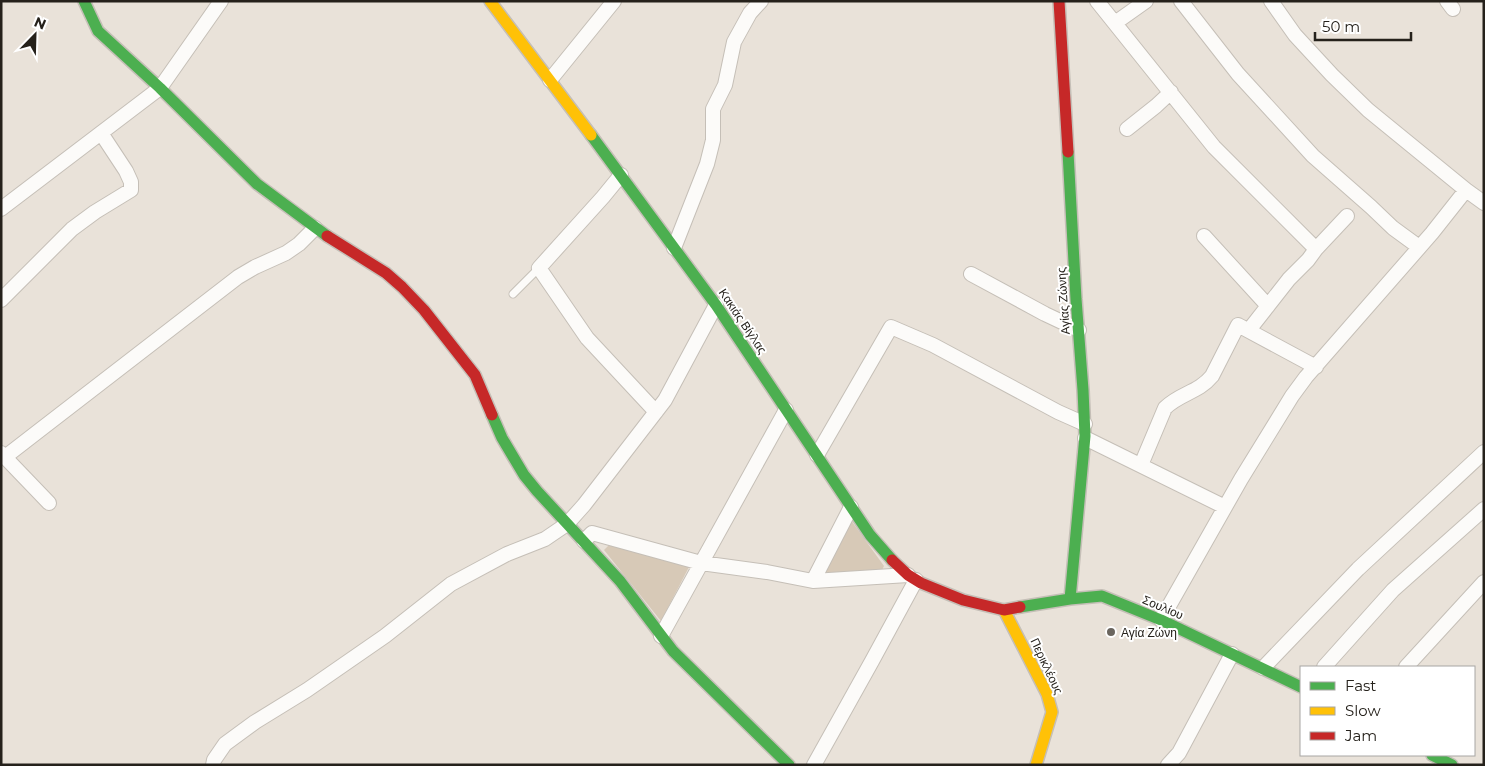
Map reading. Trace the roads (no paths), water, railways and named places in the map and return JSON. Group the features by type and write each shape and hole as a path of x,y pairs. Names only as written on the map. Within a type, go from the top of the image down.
{"street":[{"path":"84,1 98,31 160,88 257,184 315,228 386,274 402,287 424,310 475,375 502,438 524,475 588,537 661,636 687,666 789,765"},
{"path":"1,209 160,88 221,1"},
{"name":"Κακιάς Βίγλας","path":"490,1 716,305 881,549 912,578 962,600 1004,610"},
{"path":"550,80 614,1"},
{"path":"674,248 707,164 713,140 713,109 725,86 734,42 750,13 761,1"},
{"name":"Αγίας Ζώνης","path":"1059,1 1074,253 1074,287 1079,330 1085,424 1070,599"},
{"path":"1097,1 1214,147 1316,249"},
{"path":"1115,24 1146,1"},
{"path":"1181,1 1238,74 1312,156 1371,207 1392,228 1419,247"},
{"path":"1271,1 1295,35 1368,110 1484,203"},
{"path":"1127,128 1171,92"},
{"path":"1,300 72,229 131,190 131,182 126,171 102,133"},
{"path":"621,175 539,268 588,338 656,412"},
{"path":"1161,620 1225,507 1292,396 1466,190"},
{"path":"1249,330 1289,279 1347,216"},
{"path":"49,503 3,455 36,432 238,277 286,253 299,244 315,228"},
{"path":"1204,236 1268,306"},
{"path":"971,274 1079,330"},
{"path":"213,765 214,760 225,744 385,636 451,584 507,554 545,539 571,520 656,412 671,389 716,305"},
{"path":"1140,465 1165,408 1172,401 1201,388 1208,382 1238,325 1316,367"},
{"path":"817,455 891,327 933,345 1050,408 1085,424"},
{"path":"661,636 786,410"},
{"path":"1085,438 1225,507"},
{"path":"1263,668 1358,569 1484,452"},
{"path":"813,581 851,507"},
{"path":"1325,666 1393,590 1484,509"},
{"path":"588,537 701,563 767,572 813,581 912,578 872,661 814,765"},
{"path":"1407,666 1484,582"},
{"name":"Σουλίου","path":"1004,610 1070,599 1102,596 1161,620 1300,686"},
{"name":"Περικλέους","path":"1004,610 1043,686 1052,712 1036,765"},
{"path":"1168,765 1179,753 1232,654"},
{"path":"1434,756 1452,765"}],"lane":[{"path":"513,294 539,268"}],"place":[{"name":"Αγία Ζώνη","path":"1111,632"}]}
